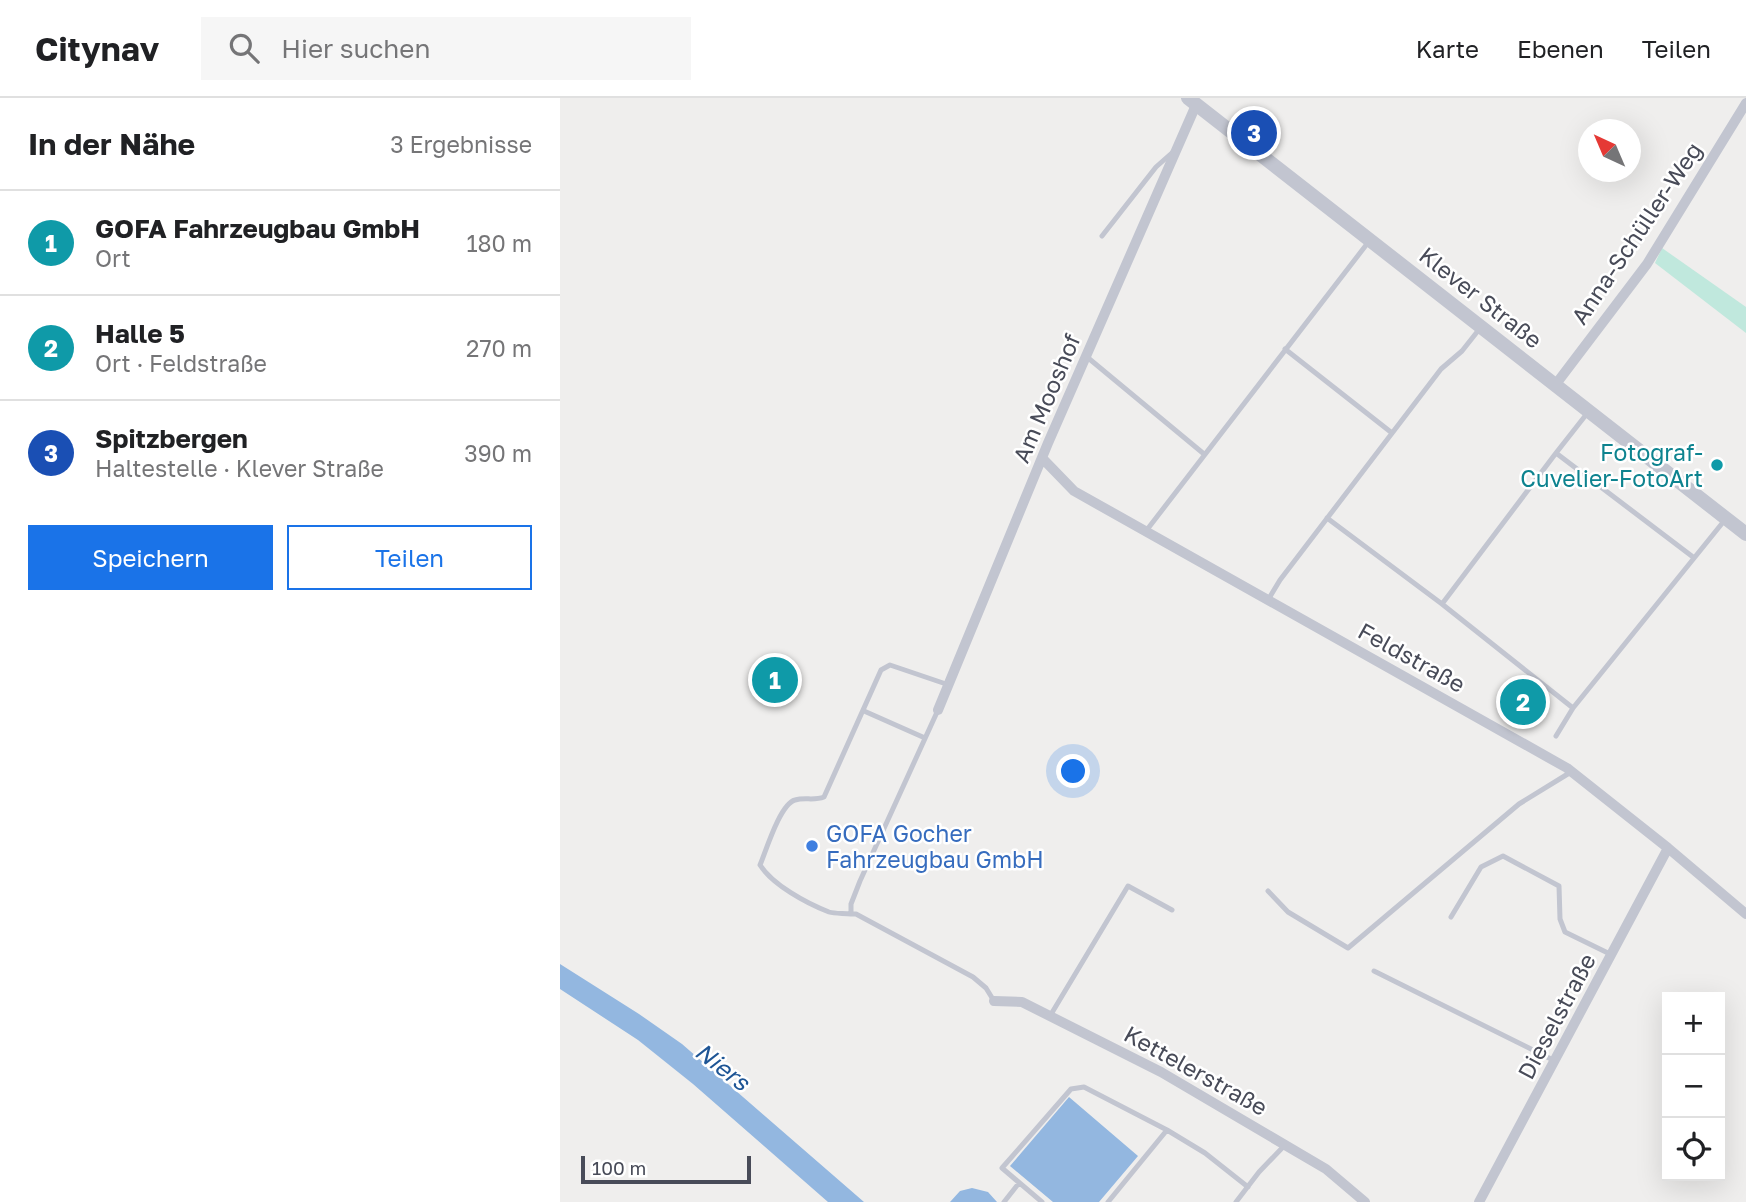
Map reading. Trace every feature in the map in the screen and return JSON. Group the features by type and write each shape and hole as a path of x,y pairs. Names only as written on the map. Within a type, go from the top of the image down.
{"street":[{"name":"Am Mooshof","path":"938,710 1175,150 1192,101"},
{"name":"Klever Straße","path":"1192,101 1746,534"},
{"name":"Anna-Schüller-Weg","path":"1556,384 1647,264 1746,103"},
{"name":"Feldstraße","path":"1043,459 1074,491 1572,772 1746,914"},
{"name":"Dieselstraße","path":"1479,1202 1668,848"},
{"name":"Kettelerstraße","path":"995,1001 1022,1002 1161,1072 1326,1168 1362,1201"}],"lane":[{"path":"1102,236 1156,167 1175,150"},
{"path":"1146,531 1370,240"},
{"path":"1268,600 1280,580 1441,369 1462,351 1482,327"},
{"path":"1285,349 1392,433"},
{"path":"1087,357 1204,454"},
{"path":"1442,604 1589,411"},
{"path":"1556,453 1693,557"},
{"path":"1327,518 1442,604 1573,708"},
{"path":"1556,736 1573,708 1726,518"},
{"path":"948,685 890,664 881,670 824,797 792,800 787,805 760,865 776,883 831,913 856,914 972,977 986,988 995,1001"},
{"path":"864,710 925,738"},
{"path":"851,914 851,904 860,881 938,710"},
{"path":"1268,891 1288,912 1348,948 1519,804 1572,772"},
{"path":"1451,917 1481,867 1503,856 1559,886 1560,919 1565,932 1612,955"},
{"path":"1050,1016 1128,886 1172,911"},
{"path":"1374,971 1556,1061"},
{"path":"1042,1202 1002,1168 1070,1089 1084,1087 1205,1153 1248,1187"},
{"path":"1108,1202 1167,1130"},
{"path":"1236,1202 1285,1145"},
{"path":"1004,1202 1019,1183"}],"green space":[{"path":"1662,248 1746,307 1746,333 1655,263"}],"water":[{"path":"560,964 682,1044 864,1202 828,1202 693,1084 638,1040 560,989"},
{"path":"1069,1097 1138,1156 1099,1202 1053,1202 1010,1166"},
{"path":"972,1188 988,1192 997,1202 950,1202 960,1191"}],"place":[{"name":"Spitzbergen","path":"1254,133"},
{"name":"Fotograf- Cuvelier-FotoArt","path":"1717,465"},
{"name":"GOFA Fahrzeugbau GmbH","path":"775,680"},
{"name":"Halle 5","path":"1523,702"},
{"name":"GOFA Gocher Fahrzeugbau GmbH","path":"812,846"}],"water label":[{"name":"Niers","path":"723,1066"}]}
